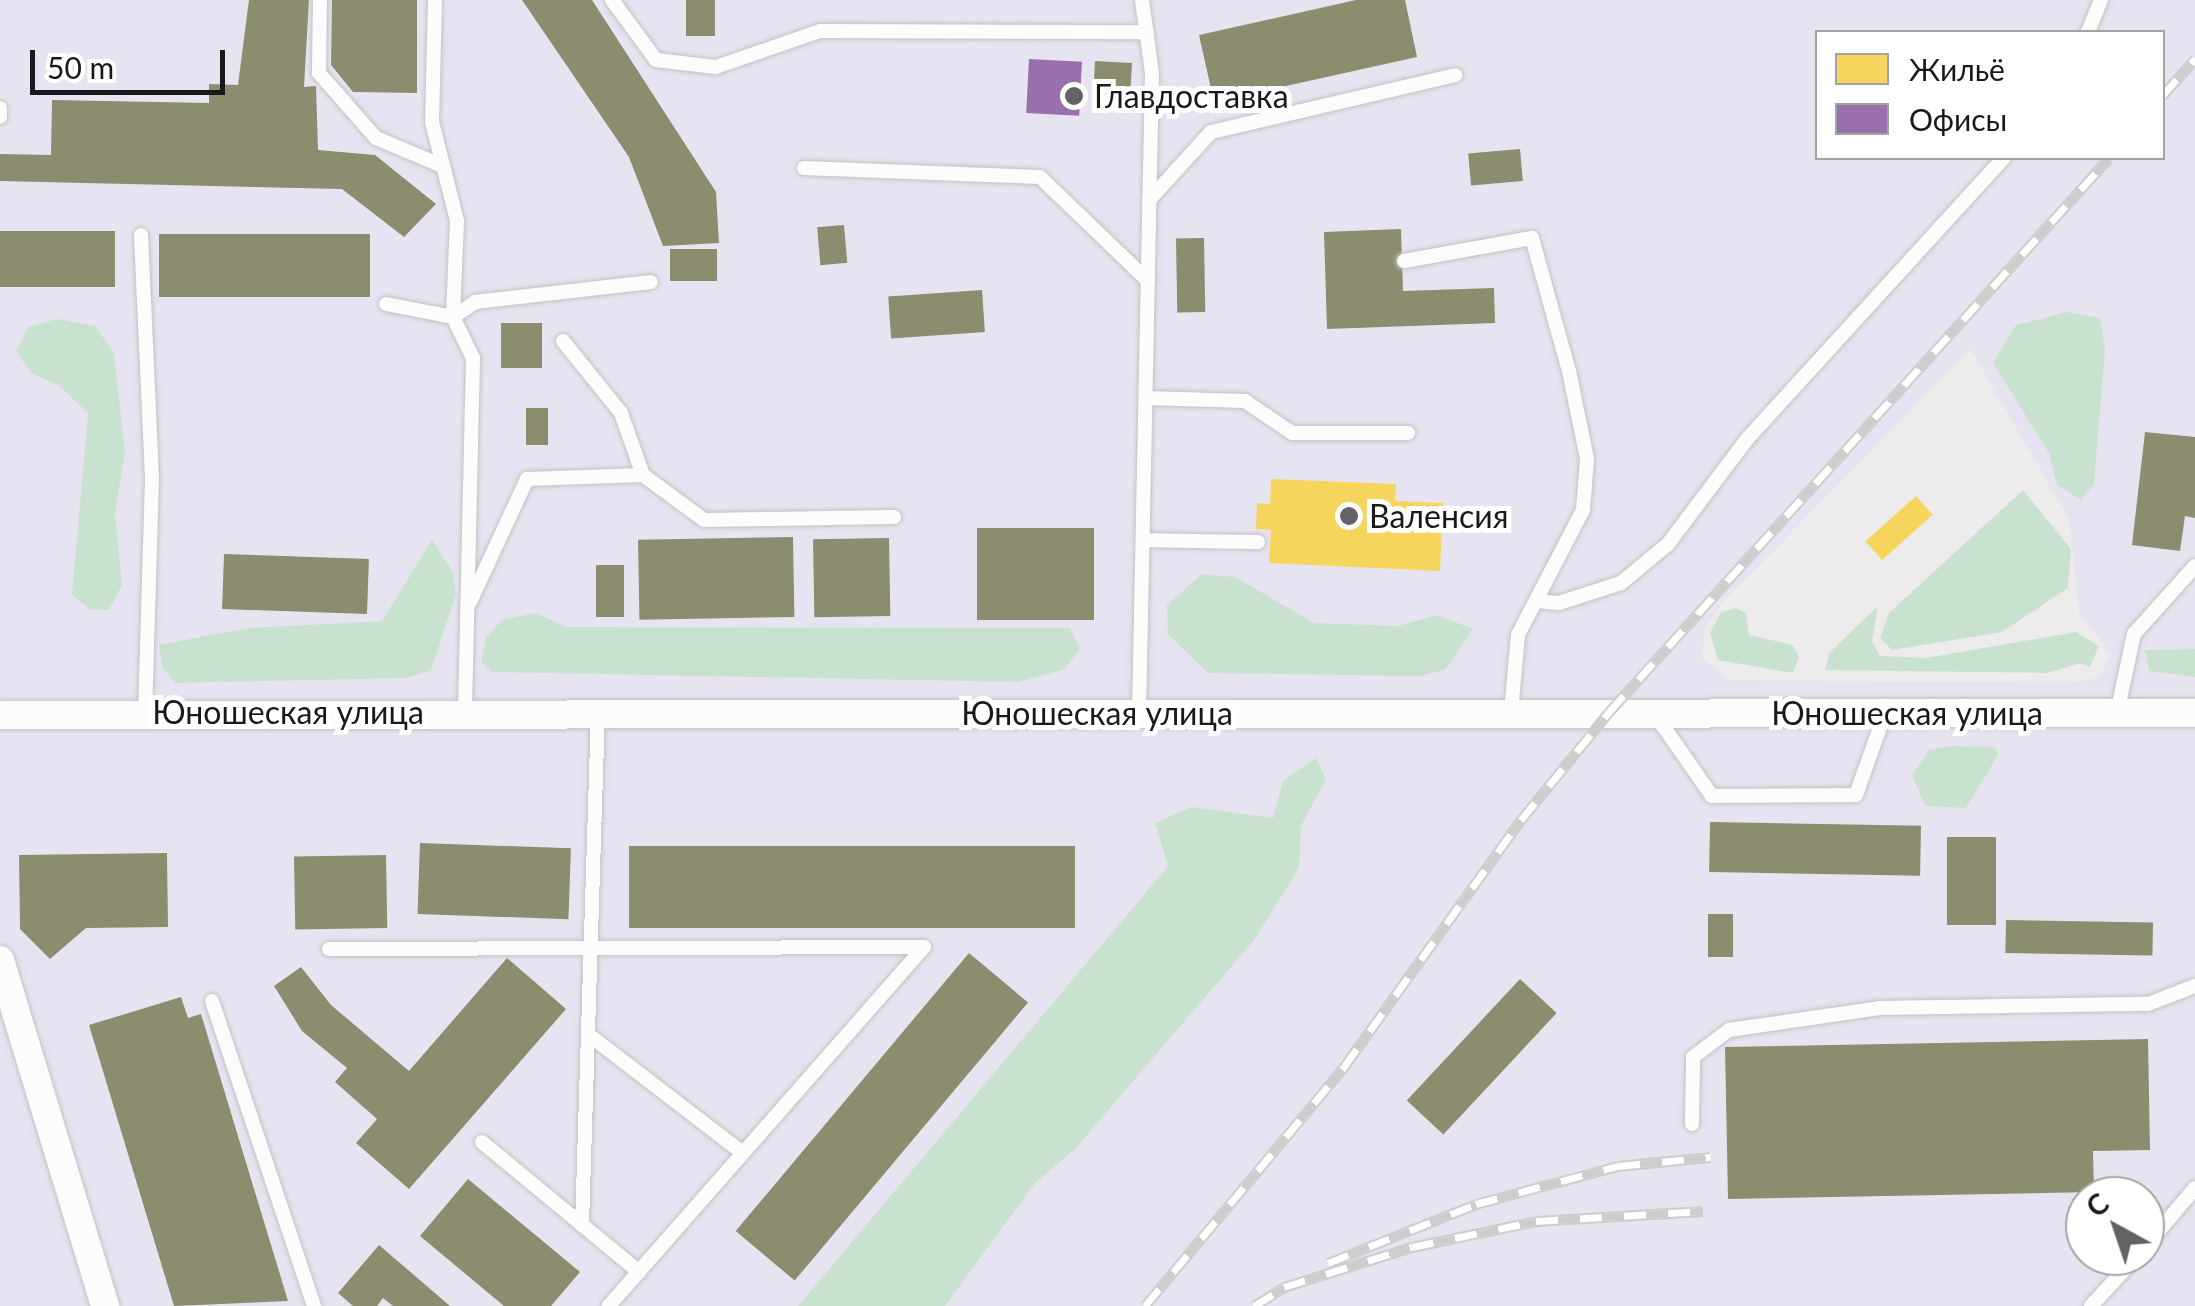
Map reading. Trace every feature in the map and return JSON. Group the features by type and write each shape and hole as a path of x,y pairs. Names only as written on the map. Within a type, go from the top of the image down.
{"street":[{"name":"Юношеская улица","path":"0,715 465,711 2195,713"},
{"path":"0,960 105,1306"}],"lane":[{"path":"320,0 318,72 376,138 443,166"},
{"path":"436,0 432,122 457,221 454,317 473,358 465,711"},
{"path":"612,0 656,60 716,67 820,32 1146,32"},
{"path":"1139,714 1149,200 1142,0"},
{"path":"2089,30 2101,0"},
{"path":"1149,200 1211,132 1456,75"},
{"path":"0,108 0,117"},
{"path":"1536,601 1559,603 1622,584 1668,544 1747,439 2002,160"},
{"path":"804,168 1040,177 1148,281"},
{"path":"141,235 152,479 146,713"},
{"path":"1404,260 1532,238 1587,459 1583,510 1518,635 1511,712"},
{"path":"386,304 454,317 475,302 651,282"},
{"path":"563,341 621,413 644,476 704,520 894,517"},
{"path":"1146,398 1246,401 1292,432 1408,434"},
{"path":"467,608 527,479 644,476"},
{"path":"1143,540 1258,542"},
{"path":"2117,713 2134,634 2195,566"},
{"path":"582,1225 598,711"},
{"path":"1653,712 1712,796 1856,795 1885,714"},
{"path":"329,949 924,947 609,1306"},
{"path":"1692,1124 1693,1057 1729,1030 1879,1008 2148,1004 2195,986"},
{"path":"212,1001 314,1306"},
{"path":"589,1036 743,1153"},
{"path":"482,1142 639,1272"},
{"path":"2165,1223 2195,1188"},
{"path":"2091,1306 2119,1276"}],"shaded area":[{"path":"0,0 2195,0 2195,1306 0,1306","holes":["1970,349 2069,519 2079,613 2111,654 2098,678 2070,683 1729,680 1702,657 1705,629 1720,606"]}],"green space":[{"path":"2067,312 2100,318 2105,349 2094,484 2081,500 2057,485 2049,453 1993,363 2016,325"},
{"path":"57,319 95,326 114,353 125,452 115,513 122,585 109,610 90,610 72,594 88,413 59,386 31,373 16,351 28,327"},
{"path":"2023,490 2071,549 2068,588 2002,632 1892,650 1880,638 1889,613"},
{"path":"432,540 453,572 456,594 431,671 406,678 175,683 162,667 159,645 248,628 382,621"},
{"path":"1202,574 1235,577 1314,623 1398,626 1437,615 1473,629 1445,670 1419,676 1208,673 1168,634 1167,605"},
{"path":"1878,606 1872,641 1880,656 1926,658 2076,632 2099,646 2090,667 2080,663 2048,673 1825,670 1829,653"},
{"path":"1736,608 1746,613 1749,635 1793,645 1799,657 1793,673 1718,660 1710,633 1721,612"},
{"path":"536,613 567,627 1070,628 1080,648 1065,669 1019,682 492,672 481,662 486,637 502,620"},
{"path":"2195,649 2195,677 2149,671 2145,650"},
{"path":"1995,747 1998,755 1966,808 1925,806 1912,775 1929,750"},
{"path":"1316,758 1326,779 1301,826 1299,868 1255,939 1075,1149 1035,1183 945,1306 798,1306 1168,866 1155,823 1192,807 1273,818 1283,781"}],"building: Жильё":[{"name":"Валенсия","path":"1271,479 1396,484 1395,501 1443,503 1440,571 1269,563 1271,530 1256,529 1257,503 1270,504"},
{"path":"1916,496 1933,515 1882,560 1865,542"}],"building: Офисы":[{"path":"1029,59 1082,62 1079,116 1026,113"}],"building: Промзона":[{"path":"249,0 309,0 304,87 316,86 318,150 375,155 436,204 404,237 342,189 0,181 0,154 51,155 52,100 209,103 209,84 238,85"},
{"path":"332,0 417,0 417,93 353,92 331,65"},
{"path":"522,0 592,0 716,192 719,243 663,246 629,157"},
{"path":"686,0 715,0 715,36 686,36"},
{"path":"1356,0 1405,0 1417,57 1214,102 1199,35"},
{"path":"1095,61 1132,63 1131,87 1094,85"},
{"path":"1520,149 1523,181 1471,185 1468,154"},
{"path":"844,225 847,263 820,265 817,227"},
{"path":"1401,229 1403,291 1494,288 1495,323 1327,329 1324,232"},
{"path":"0,231 115,231 115,287 0,287"},
{"path":"159,234 370,234 370,297 159,297"},
{"path":"1176,238 1204,238 1205,312 1177,312"},
{"path":"670,249 717,249 717,281 670,281"},
{"path":"982,290 985,332 891,338 888,297"},
{"path":"501,323 542,323 542,368 501,368"},
{"path":"526,408 548,408 548,445 526,445"},
{"path":"2145,432 2195,437 2195,518 2185,516 2180,551 2132,545"},
{"path":"977,528 1094,528 1094,620 977,620"},
{"path":"793,537 794,617 639,620 638,540"},
{"path":"889,538 890,616 814,617 813,539"},
{"path":"224,554 369,559 367,614 222,609"},
{"path":"596,565 624,565 624,617 596,617"},
{"path":"1710,822 1921,826 1920,876 1709,872"},
{"path":"1947,837 1996,837 1996,925 1947,925"},
{"path":"420,843 571,848 568,919 418,914"},
{"path":"629,846 1075,846 1075,928 629,928"},
{"path":"167,853 168,927 86,928 50,959 20,929 19,855"},
{"path":"386,855 387,928 295,930 294,857"},
{"path":"1708,914 1733,914 1733,957 1708,957"},
{"path":"2006,920 2153,923 2152,956 2005,953"},
{"path":"969,953 1028,1002 795,1281 736,1231"},
{"path":"507,958 566,1009 409,1189 356,1143 377,1119 335,1082 347,1068 302,1031 274,986 301,967 331,1005 409,1071"},
{"path":"1520,979 1557,1013 1443,1135 1407,1100"},
{"path":"181,997 188,1018 201,1014 288,1301 174,1306 89,1025"},
{"path":"2148,1039 2150,1150 2093,1151 2094,1176 2065,1176 2065,1193 1728,1199 1725,1047"},
{"path":"468,1179 580,1272 551,1306 504,1306 420,1236"},
{"path":"379,1245 450,1306 393,1306 383,1298 377,1306 353,1306 338,1293"}],"railway":[{"path":"2165,93 2195,59"},
{"path":"1145,1306 1344,1067 1521,820 1609,712 2107,160"},
{"path":"1328,1263 1476,1204 1618,1166 1711,1157"},
{"path":"1254,1306 1284,1287 1412,1247 1536,1221 1703,1211"}],"place":[{"name":"Главдоставка","path":"1074,96"},
{"name":"Валенсия","path":"1349,516"}]}
